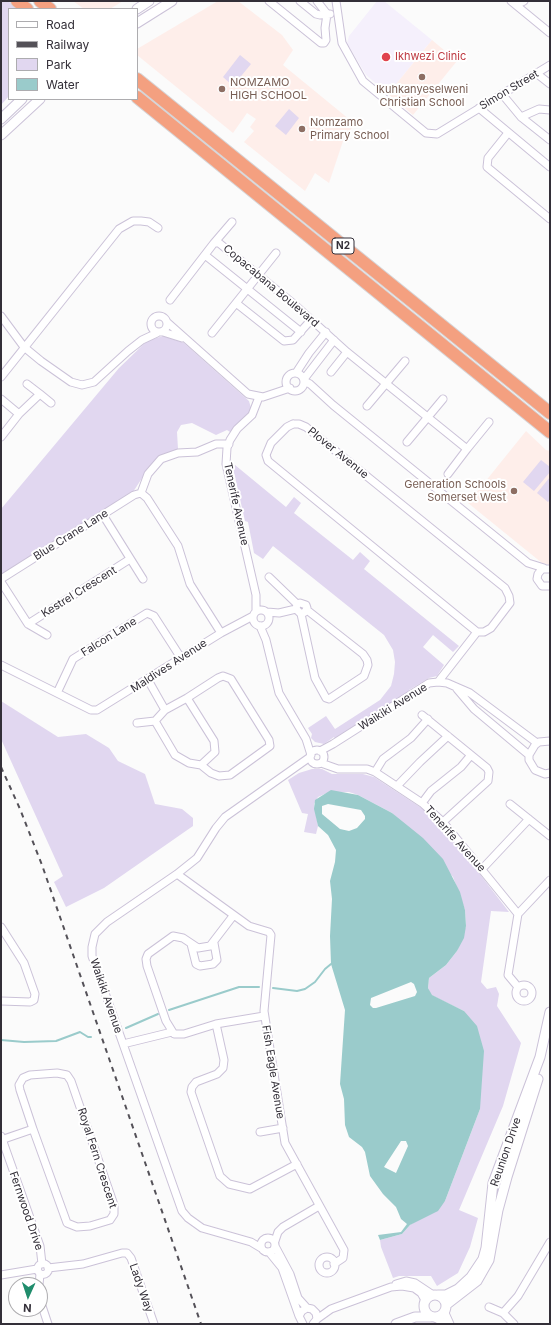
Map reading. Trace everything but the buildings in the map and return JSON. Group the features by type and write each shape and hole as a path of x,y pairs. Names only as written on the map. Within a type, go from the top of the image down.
{"highway":[{"path":"17,1 26,8"},
{"path":"40,1 49,8"},
{"name":"N2","path":"138,80 550,413"},
{"name":"N2","path":"138,99 550,432"}],"street":[{"path":"138,8 149,1"},
{"path":"138,22 172,1"},
{"path":"269,1 322,43 326,40 325,28 327,14 317,1"},
{"path":"300,1 316,14 338,12"},
{"name":"Simon Street","path":"336,1 342,43 363,81 422,131 431,134 437,134 550,65"},
{"path":"513,3 524,1"},
{"path":"513,3 550,33"},
{"path":"536,73 550,84"},
{"path":"502,94 522,117 550,140"},
{"path":"1,119 21,100"},
{"path":"1,135 39,100"},
{"path":"479,108 550,167"},
{"path":"522,117 539,109 550,110"},
{"path":"508,133 488,158 487,167 550,219"},
{"path":"1,377 119,229 133,221 149,222 158,228"},
{"path":"214,243 232,222"},
{"name":"Copacabana Boulevard","path":"170,300 214,243 219,244 312,320 347,352 467,449"},
{"path":"212,333 276,253"},
{"path":"205,255 301,332"},
{"path":"236,303 284,341 293,340 312,320"},
{"path":"1,316 24,348 55,372 71,382 82,385 94,382 142,340 160,332 167,326 167,322"},
{"path":"142,340 150,326 150,322 157,316 161,316 184,339 248,394 259,397 290,388 295,390 303,383 334,340"},
{"path":"150,326 160,332 184,339"},
{"name":"Copacabana Boulevard","path":"296,373 309,353 326,332"},
{"path":"331,372 347,352"},
{"path":"367,406 405,360"},
{"path":"276,392 289,376 296,373 300,375 303,383 321,395 528,562 537,576 540,585 544,587 550,586"},
{"path":"287,380 290,388"},
{"path":"28,384 51,403"},
{"path":"1,437 19,414 40,394"},
{"name":"Tenerife Avenue","path":"259,397 252,415 237,429 229,444 226,464 256,595 267,616"},
{"path":"1,399 19,414"},
{"path":"407,442 443,399"},
{"path":"448,474 489,422"},
{"name":"Plover Avenue","path":"293,424 299,424 306,427 506,588 510,603 491,628 484,632 477,632 268,461 266,455 271,443 287,427 293,424"},
{"path":"220,633 190,584 178,546 147,498 141,493 148,474 161,459 178,453 197,452 216,444 229,444"},
{"name":"Blue Crane Lane","path":"1,580 136,494 141,493"},
{"path":"103,515 143,579"},
{"name":"Kestrel Crescent","path":"28,624 130,559"},
{"path":"528,562 547,569"},
{"path":"537,576 539,571 547,569"},
{"path":"269,577 300,609 363,654 367,660 368,665 364,676 331,699 326,698 317,683 300,609"},
{"name":"Kestrel Crescent","path":"1,580 28,624 47,635"},
{"name":"Tenerife Avenue","path":"256,595 254,613 257,625"},
{"path":"254,613 267,616 300,609"},
{"name":"Falcon Lane","path":"57,693 73,659 147,613 154,616 181,658"},
{"name":"Maldives Avenue","path":"57,693 93,710 99,710 220,633 240,624 254,613"},
{"path":"266,640 257,625 267,616"},
{"path":"267,616 266,640 279,694 317,757"},
{"name":"Maldives Avenue","path":"240,624 257,625"},
{"name":"Plover Avenue","path":"438,682 477,632"},
{"path":"1,665 57,693"},
{"path":"137,723 155,721 165,710 218,678 227,677 231,679 270,743 268,749 230,775 219,776 211,773 201,765 189,762 175,755 155,721"},
{"path":"148,680 165,710"},
{"name":"Waikiki Avenue","path":"264,1242 251,1242 202,1228 188,1218 182,1211 92,956 93,939 107,922 177,874 197,858 224,817 297,768 317,757 333,744 429,683 447,683 470,693 537,743"},
{"path":"455,687 474,709 529,755"},
{"path":"187,698 214,742 215,752 201,765"},
{"path":"375,772 383,759 411,738 425,717 487,768 490,776 488,781 456,808 443,822"},
{"path":"397,786 448,736"},
{"path":"549,740 537,743 531,749 529,760 535,770 545,774 550,773"},
{"path":"422,803 431,791 460,767 471,755"},
{"name":"Tenerife Avenue","path":"317,757 335,768 375,772 422,803 443,822 518,914"},
{"path":"510,804 550,836"},
{"path":"482,869 530,819"},
{"path":"172,1032 166,1021 146,959 152,951 173,936 183,938 191,944 204,948 214,943 234,916 177,874"},
{"path":"518,987 508,975 518,914 550,880"},
{"name":"Fish Eagle Avenue","path":"234,916 249,926 269,932 272,935 264,1016 285,1143 344,1250 343,1258 334,1264"},
{"path":"1,927 24,963 35,994 34,1000 30,1002 1,1001"},
{"path":"191,944 196,964 200,966 213,964 217,960 214,943"},
{"name":"Reunion Drive","path":"436,1295 446,1295 458,1289 471,1277 483,1259 493,1183 540,1057 550,1012"},
{"path":"123,1044 172,1032 184,1034 216,1024 264,1016"},
{"path":"216,1024 224,1060 223,1068 217,1074 194,1083 191,1092 220,1176 229,1184 250,1189 297,1164"},
{"name":"Reunion Drive","path":"446,1309 477,1281 489,1260 498,1210 511,1161 550,1042"},
{"name":"Royal Fern Crescent","path":"57,1073 67,1075 71,1081 114,1205 114,1214 110,1220 90,1226 77,1227 67,1223 34,1129 20,1090 21,1081 30,1075 57,1073"},
{"name":"Fish Eagle Avenue","path":"260,1132 283,1128"},
{"path":"1,1138 34,1129"},
{"name":"Fernwood Drive","path":"1,1138 40,1246 45,1266"},
{"path":"264,1242 283,1227 319,1206"},
{"path":"269,1252 273,1250 278,1232 283,1227"},
{"path":"264,1242 275,1244"},
{"path":"264,1242 269,1252 284,1267"},
{"path":"503,1313 518,1296 550,1242"},
{"path":"275,1244 303,1324"},
{"name":"Lady Way","path":"45,1266 83,1264 126,1253 131,1258 154,1324"},
{"path":"39,1277 38,1265 45,1266"},
{"path":"1,1275 39,1272"},
{"path":"315,1322 331,1309 391,1287 399,1282 411,1282 418,1284 442,1297 450,1324"},
{"path":"391,1287 402,1286 414,1288 421,1292 425,1312 446,1324"},
{"path":"291,1287 298,1298 316,1313 315,1322"},
{"path":"415,1318 424,1303 436,1295"},
{"path":"489,1307 503,1313 514,1324"},
{"path":"299,1316 302,1311 310,1309 331,1309"},
{"path":"396,1324 415,1318 433,1317 446,1309"}],"shaded area":[{"path":"73,1 123,1 112,8 83,8"},
{"path":"218,1 238,1 282,35 293,50 283,65 355,124 344,138 329,183 315,173 305,191 244,142 254,131 250,127 256,119 247,113 233,133 138,56 138,48"},
{"name":"Ikhwezi Clinic","path":"377,1 384,1 432,40 388,94 366,75 347,43 349,36"},
{"name":"Ikuhkanyeselweni Christian School","path":"432,40 457,61 413,115 388,94"},
{"name":"Generation Schools Somerset West","path":"526,431 546,450 550,451 550,565 542,563 468,503"}],"green space":[{"path":"1,1 8,1 17,8 8,8 8,97 1,105"},
{"path":"240,55 251,64 233,86 223,77"},
{"path":"289,109 299,118 286,135 275,126"},
{"path":"163,336 184,343 249,401 251,408 248,415 230,432 227,430 216,435 192,423 181,425 177,432 178,449 157,459 146,472 133,492 1,576 1,509 119,368 147,341"},
{"path":"541,460 550,467 550,472 534,491 523,482"},
{"path":"235,465 286,507 294,497 301,503 294,513 353,560 360,552 370,561 364,569 459,646 453,652 433,635 423,647 444,665 437,676 429,678 409,690 409,692 335,739 334,737 324,744 315,742 311,738 312,734 308,728 326,716 335,729 380,700 391,686 395,662 393,650 384,635 273,546 263,559 254,553 248,522 245,521 233,468"},
{"path":"550,477 550,500 548,502 537,493"},
{"path":"1,701 58,737 86,734 109,748 118,761 145,774 155,804 182,809 193,818 193,826 104,888 66,907 54,882 63,876 1,739"},
{"path":"312,769 322,769 332,774 363,774 374,777 426,811 449,834 509,912 491,911 481,982 487,989 496,987 499,994 497,1006 521,1043 503,1106 459,1210 478,1218 470,1247 458,1273 437,1286 431,1276 399,1276 393,1278 381,1247 380,1240 402,1234 410,1225 445,1201 480,1109 464,1011 431,995 428,988 429,978 446,965 457,951 466,926 465,910 453,877 392,813 358,795 349,792 327,793 318,797 314,804 318,826 316,834 304,832 308,814 302,813 288,780 299,773"}],"water":[{"path":"331,790 358,795 392,813 423,838 443,859 460,892 465,910 466,926 464,938 457,951 446,965 429,978 428,988 432,995 464,1011 477,1026 484,1051 480,1109 445,1201 438,1211 410,1225 402,1234 380,1240 378,1235 401,1232 407,1224 401,1219 396,1207 383,1194 370,1176 365,1152 362,1147 349,1137 345,1125 344,1099 340,1084 345,1010 331,964 330,936 332,899 330,881 335,862 336,850 328,835 318,826 314,809 315,800","holes":["328,804 361,810 365,816 365,819 357,828 349,831 340,829 322,814 322,806","411,982 414,984 417,992 415,996 376,1008 373,1008 370,1005 371,998","401,1141 406,1141 408,1146 396,1173 384,1167"]}],"waterway":[{"path":"273,988 297,991 305,989 315,982 331,964"},
{"path":"169,1010 239,987 259,987"},
{"path":"126,1028 158,1014"},
{"path":"1,1040 24,1042 56,1041 80,1032 88,1037 91,1037"}],"railway":[{"path":"1,767 20,809 42,865 201,1324"}],"place":[{"name":"Ikhwezi Clinic","path":"386,57"},
{"name":"Ikuhkanyeselweni Christian School","path":"422,77"},
{"name":"NOMZAMO HIGH SCHOOL","path":"222,89"},
{"name":"Nomzamo Primary School","path":"302,129"},
{"name":"Generation Schools Somerset West","path":"514,491"}]}
